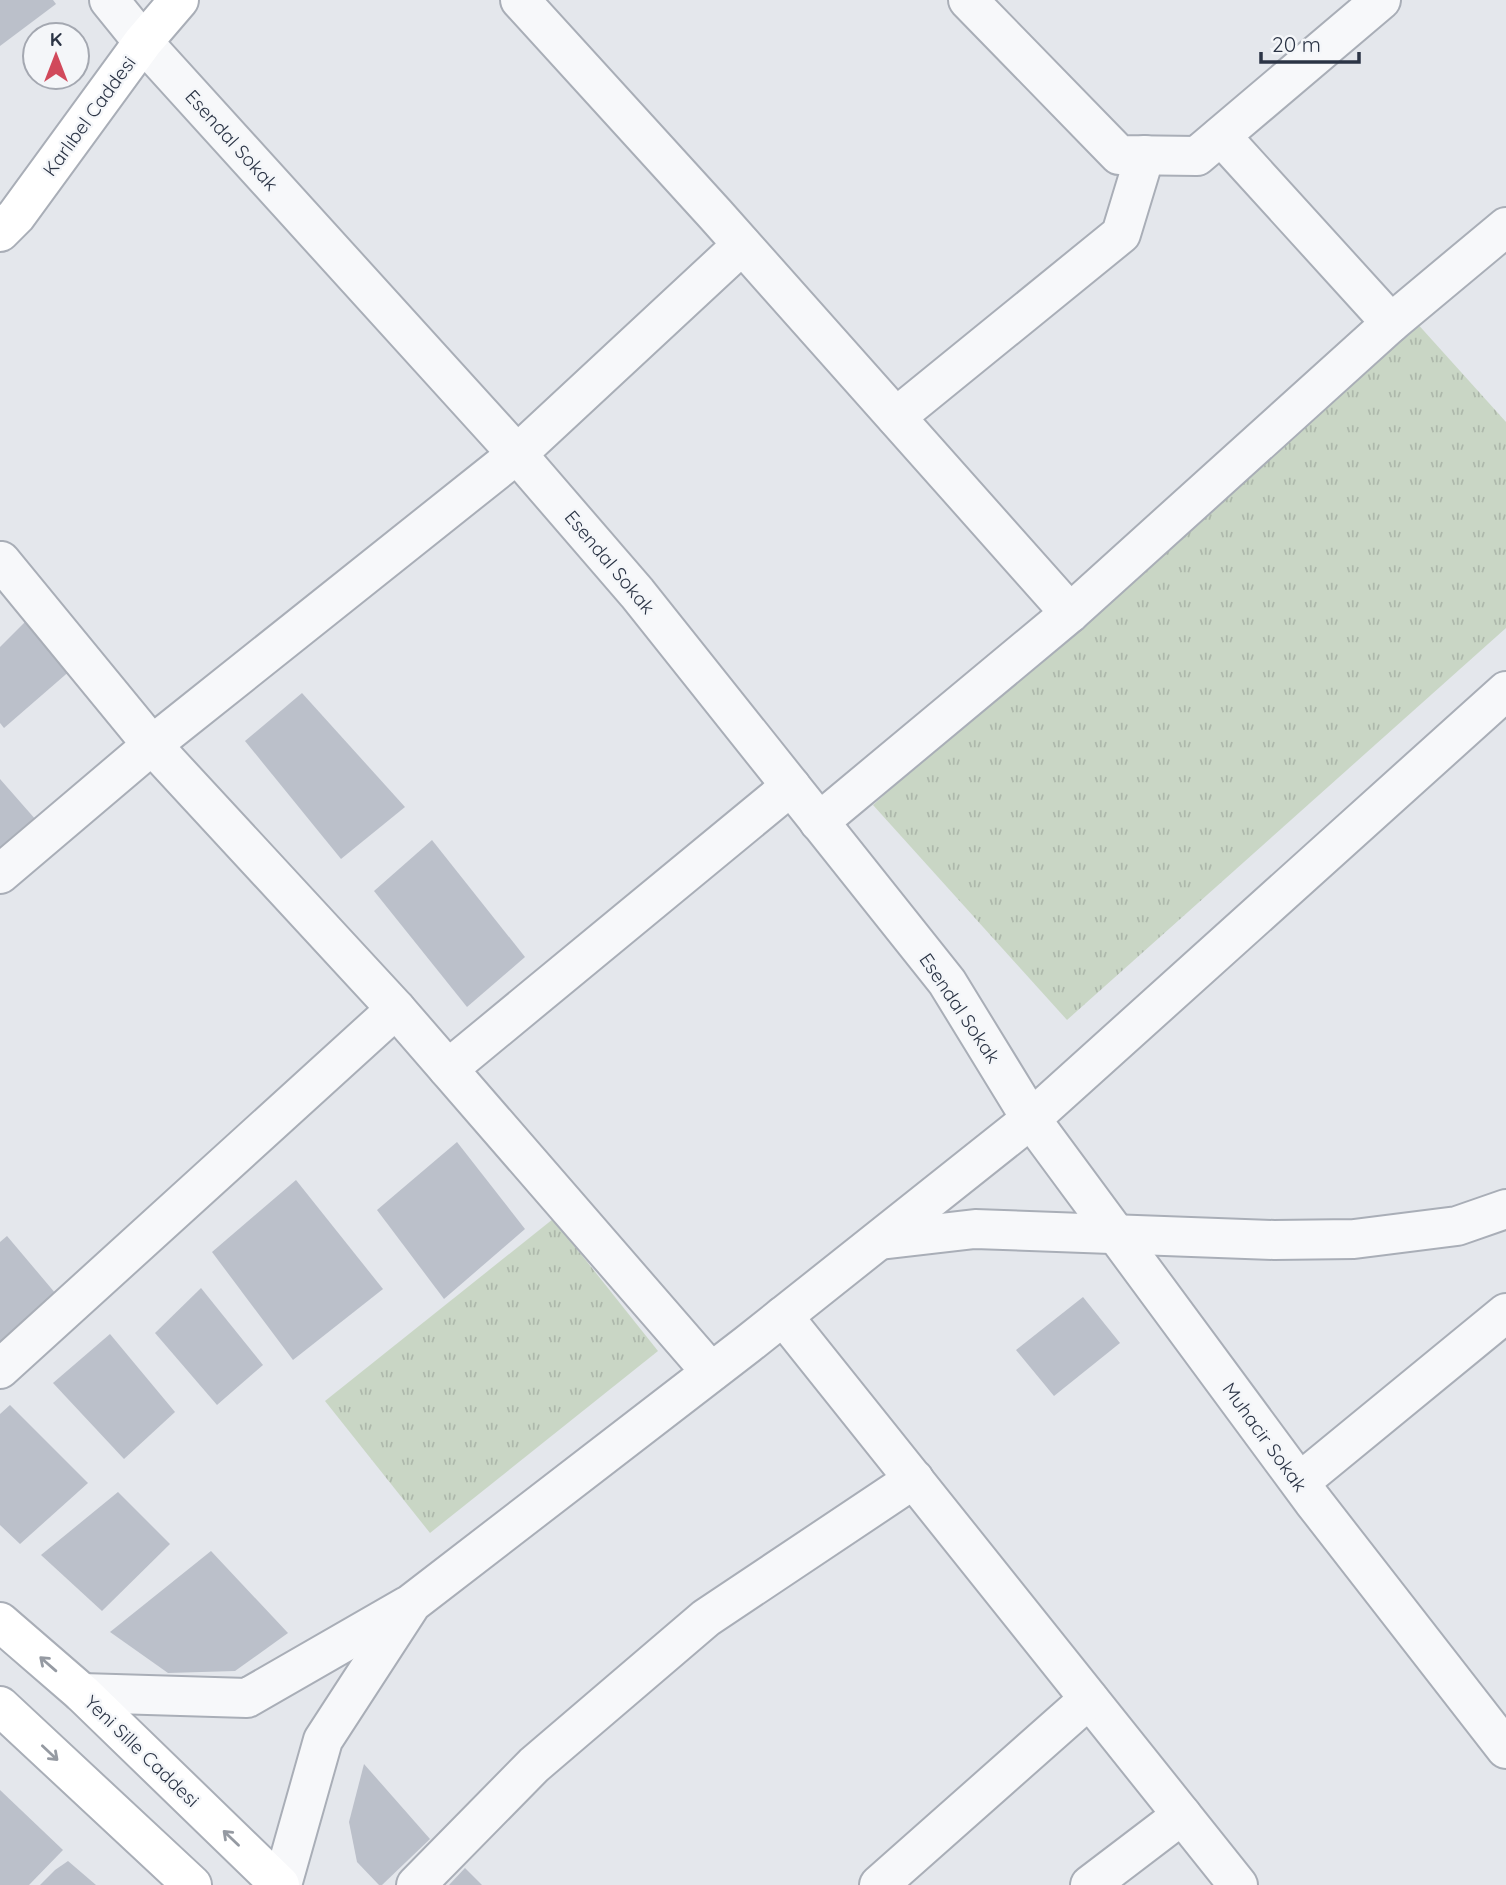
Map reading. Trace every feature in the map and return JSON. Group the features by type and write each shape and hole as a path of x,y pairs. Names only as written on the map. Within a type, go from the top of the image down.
{"main road":[{"name":"Karlıbel Caddesi","path":"0,232 24,205 143,42 179,0"},
{"name":"Yeni Sille Caddesi","path":"0,1622 294,1883"},
{"path":"0,1706 192,1885"}],"street":[{"name":"Esendal Sokak","path":"109,0 143,42 517,454 637,593 947,982 1031,1119"},
{"path":"520,0 1070,613"},
{"path":"968,0 1119,155 1197,156 1381,0"},
{"path":"1221,136 1391,323"},
{"path":"896,417 1121,234 1145,155"},
{"path":"819,822 1070,613 1391,323 1506,227"},
{"path":"0,874 152,745 517,454 742,245"},
{"path":"1,561 152,745 396,1009 711,1372"},
{"path":"82,1693 247,1698 412,1603 783,1316 1031,1119 1506,691"},
{"path":"448,1069 791,786"},
{"path":"0,1369 396,1009"},
{"name":"Muhacir Sokak","path":"1031,1119 1300,1482 1506,1749"},
{"path":"880,1240 975,1229 1274,1240 1354,1239 1457,1226 1506,1209"},
{"path":"1300,1482 1506,1313"},
{"path":"783,1316 1238,1885"},
{"path":"416,1885 534,1765 706,1618 914,1479"},
{"path":"294,1883 323,1740 412,1603"},
{"path":"879,1885 1089,1699"},
{"path":"1090,1885 1182,1815"}],"green space":[{"path":"1415,321 1506,422 1506,628 1067,1020 873,805"},
{"path":"553,1219 658,1351 430,1533 325,1401"}],"building":[{"path":"0,0 53,0 56,4 33,21 21,21 21,30 0,46"},
{"path":"29,618 72,669 4,728 0,723 0,647"},
{"path":"302,693 405,807 341,859 245,741"},
{"path":"0,779 36,820 0,854"},
{"path":"432,840 525,957 467,1007 374,891"},
{"path":"457,1142 525,1229 444,1299 377,1210"},
{"path":"296,1180 383,1289 293,1360 212,1252"},
{"path":"7,1236 56,1294 0,1345 0,1242"},
{"path":"201,1288 263,1365 217,1405 155,1333"},
{"path":"1083,1297 1120,1343 1054,1396 1016,1350"},
{"path":"110,1334 175,1412 124,1459 53,1383"},
{"path":"10,1405 88,1483 20,1544 0,1525 0,1414"},
{"path":"118,1492 170,1544 102,1611 41,1555"},
{"path":"211,1551 288,1633 235,1671 168,1673 110,1632"},
{"path":"364,1764 430,1839 382,1885 357,1862 349,1822"},
{"path":"0,1790 63,1850 29,1885 0,1885"},
{"path":"68,1861 96,1885 40,1885 55,1870"},
{"path":"465,1868 482,1885 449,1885"}]}
